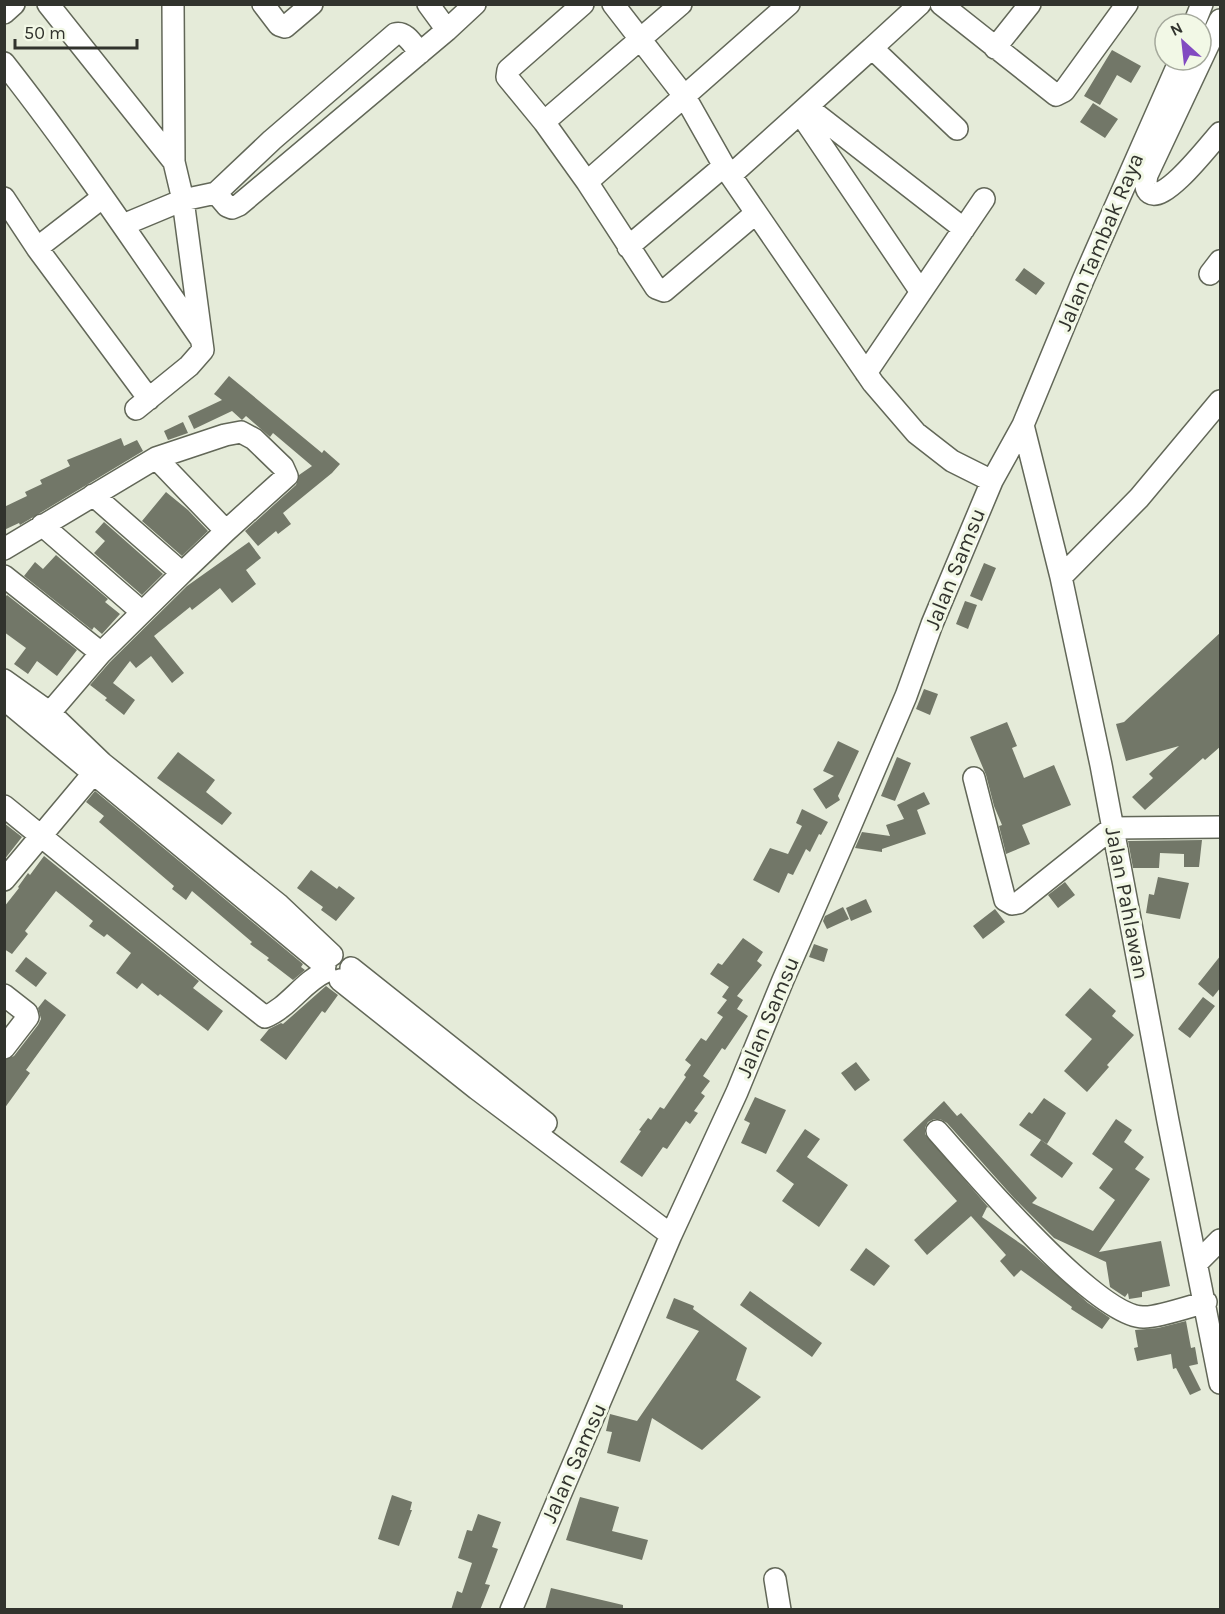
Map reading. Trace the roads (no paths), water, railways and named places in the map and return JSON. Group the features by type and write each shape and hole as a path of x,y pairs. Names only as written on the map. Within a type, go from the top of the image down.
{"street":[{"path":"4,13 14,4"},
{"path":"48,4 174,162"},
{"path":"4,198 142,404 189,366 203,350 203,343 183,201 174,162 173,4"},
{"path":"263,4 279,24 285,27 306,6"},
{"path":"428,4 447,30"},
{"path":"216,193 227,206 232,208 238,205 291,163 475,4"},
{"path":"583,4 506,74 587,182 656,288 664,291 756,213"},
{"path":"613,4 684,97 727,171 866,373 916,433 952,461 992,481"},
{"path":"544,122 681,4"},
{"path":"587,182 789,4"},
{"path":"628,247 803,110 920,4"},
{"path":"941,4 1056,95 1064,91 1127,4"},
{"path":"995,48 1030,4"},
{"path":"1221,20 1147,175 1148,191 1158,195 1172,187 1221,133"},
{"path":"123,225 183,201 216,193 272,140 395,34 399,32 404,34 420,53"},
{"path":"872,48 957,129"},
{"path":"4,63 42,111 203,343"},
{"name":"Jalan Tambak Raya","path":"1023,425 1087,270 1175,72"},
{"path":"803,110 964,229"},
{"path":"803,110 921,292"},
{"path":"272,140 291,163"},
{"path":"38,248 103,197"},
{"path":"866,373 984,199"},
{"path":"1061,577 1139,498 1221,400"},
{"name":"Jalan Samsu","path":"511,1610 673,1230 737,1092 783,980 848,834 992,481 1023,425"},
{"name":"Jalan Pahlawan","path":"1023,425 1061,577 1101,765 1221,1383"},
{"path":"4,549 156,459 225,435 241,432 254,439 283,467 287,476 142,612 101,653 44,719"},
{"path":"156,459 226,531"},
{"path":"93,495 182,573"},
{"path":"42,525 142,612"},
{"path":"4,576 101,653"},
{"path":"4,680 98,769 278,904 335,968 673,1230"},
{"path":"4,699 44,719"},
{"path":"4,880 98,769"},
{"path":"974,778 1005,900 1009,903 1017,903 1112,828 1221,827"},
{"path":"4,806 265,1017 290,1000 313,978 335,968"},
{"path":"4,995 27,1013 28,1017 4,1048"},
{"path":"937,1131 1007,1210 1057,1260 1106,1300 1142,1318 1206,1302"},
{"path":"1197,1263 1221,1240"},
{"path":"775,1579 780,1610"}]}
